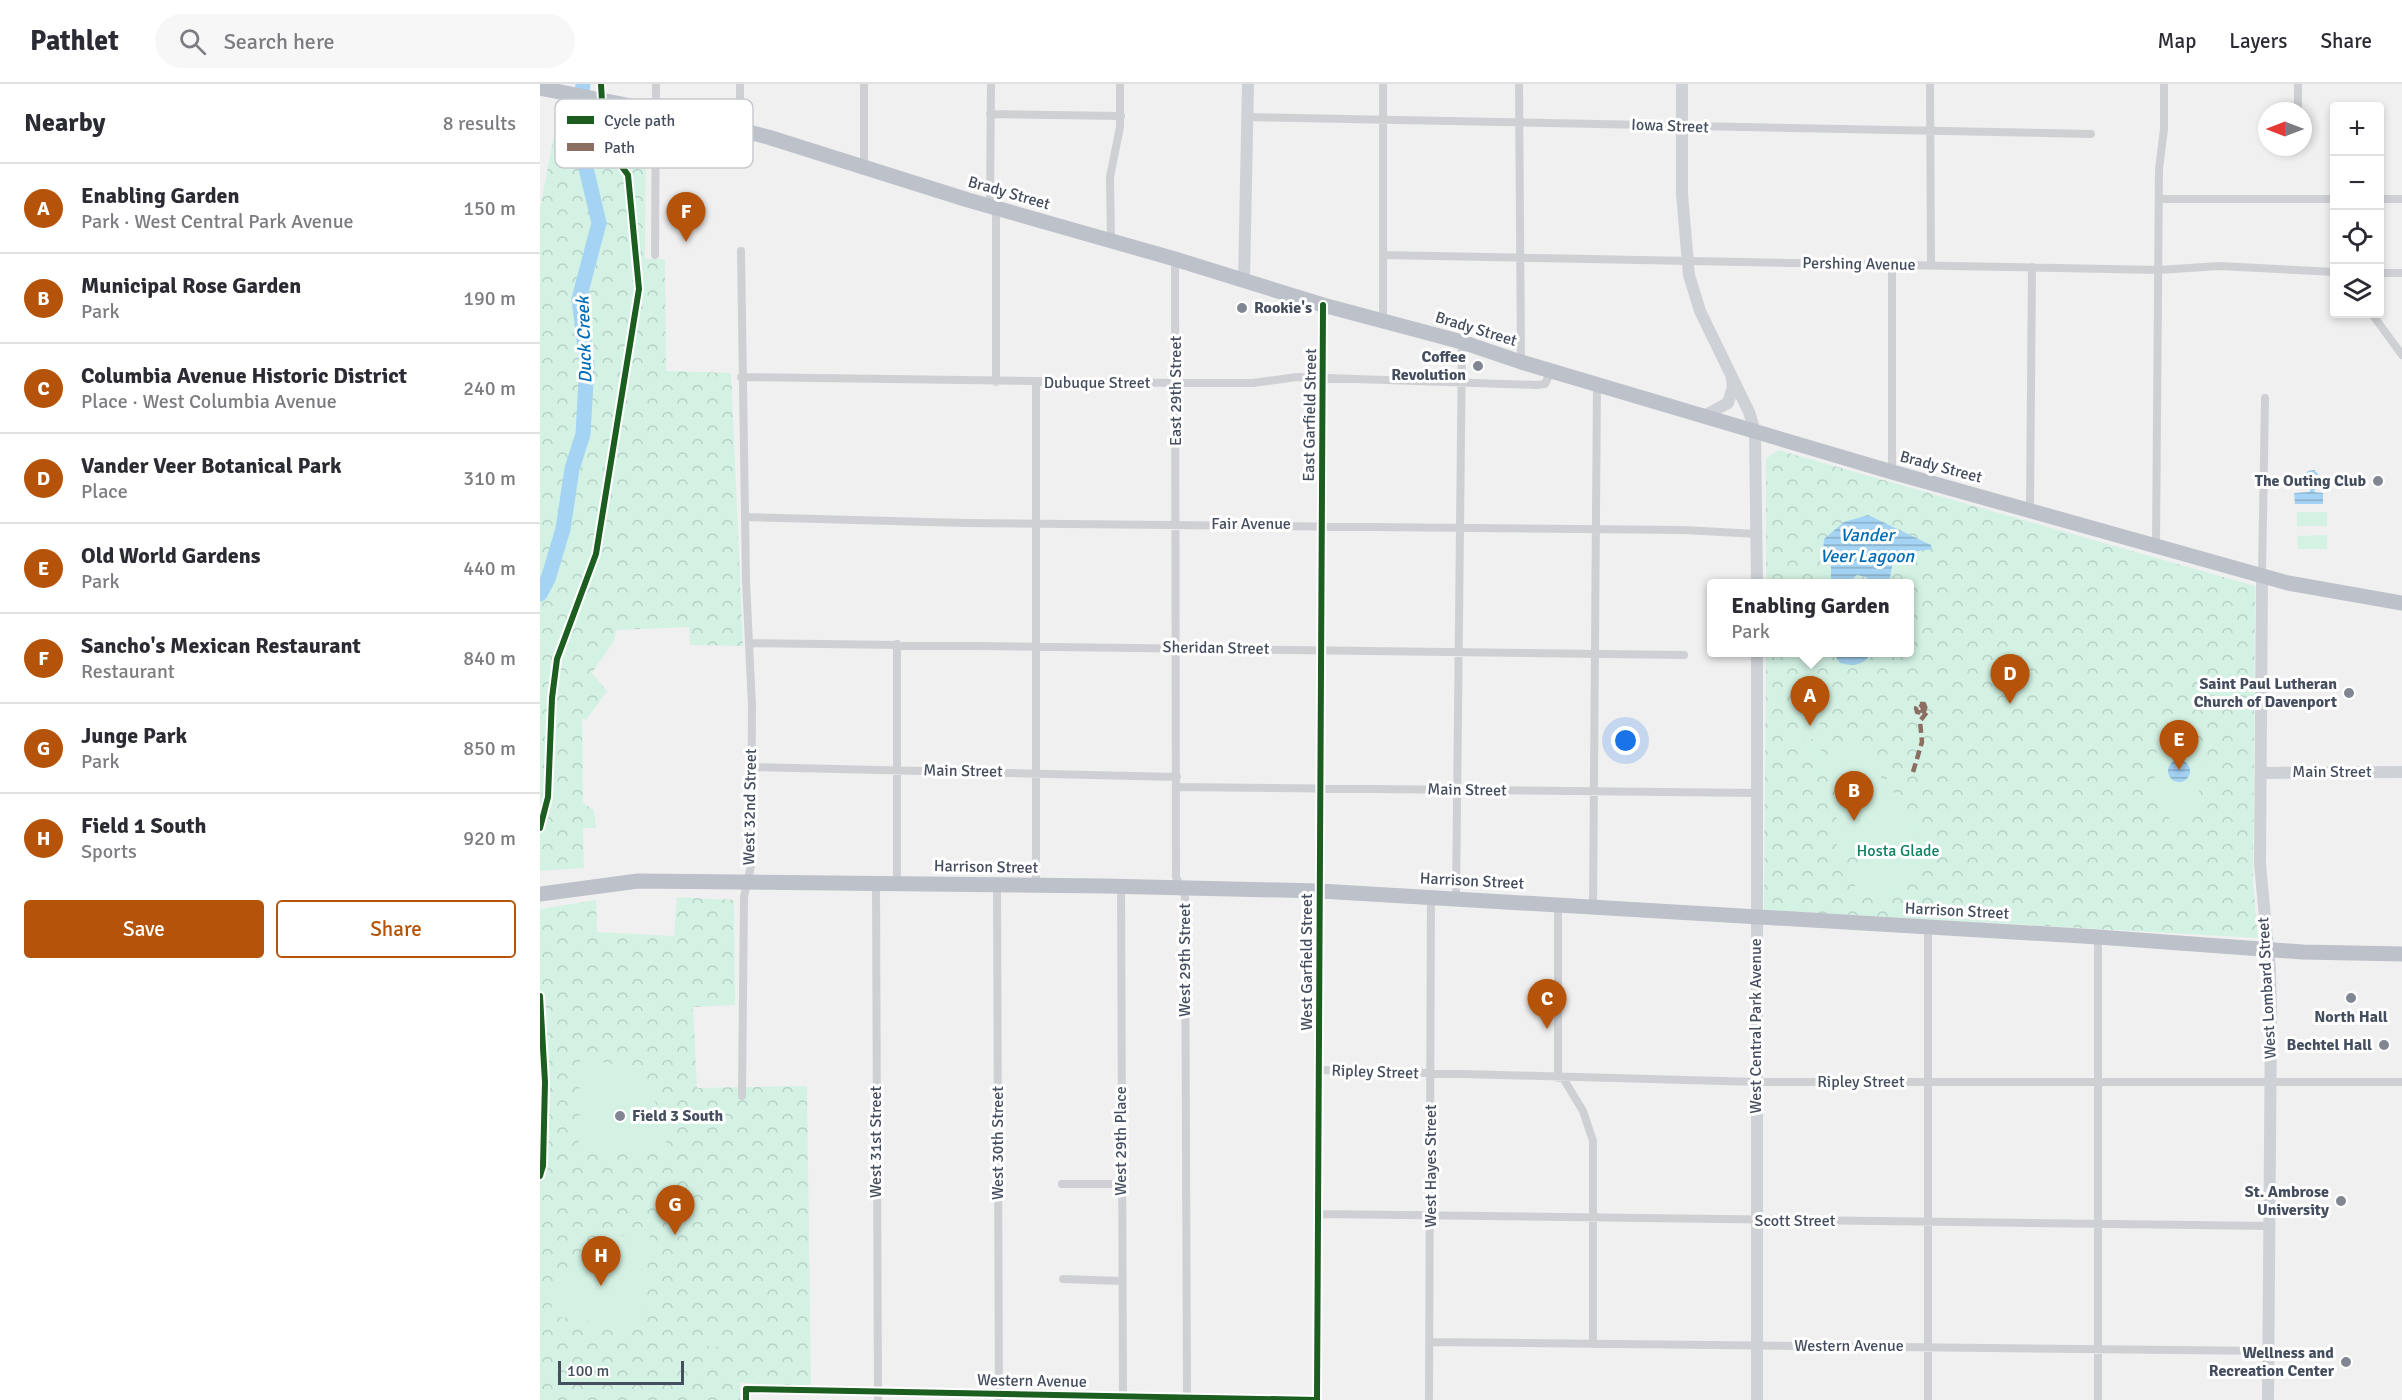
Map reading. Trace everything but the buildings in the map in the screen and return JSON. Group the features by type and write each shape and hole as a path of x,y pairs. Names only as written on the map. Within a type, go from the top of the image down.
{"highway":[{"name":"Brady Street","path":"541,88 595,99"},
{"name":"Brady Street","path":"753,133 993,207 1175,259 1323,305 1462,342 1597,385 1892,472 2262,576 2356,597 2402,603"},
{"name":"Harrison Street","path":"540,894 638,881 1120,886 1320,891 2098,937 2268,950 2402,954"}],"street":[{"path":"864,84 864,166"},
{"path":"991,84 996,382"},
{"path":"1111,240 1110,177 1120,116 1120,84"},
{"path":"1244,281 1248,84"},
{"path":"1383,84 1383,321"},
{"path":"1519,84 1521,362"},
{"path":"1682,84 1686,261 1700,311 1755,432 1757,579"},
{"path":"1930,84 1931,265"},
{"path":"2156,545 2159,199 2164,84"},
{"path":"2298,84 2298,102"},
{"path":"990,114 1120,116"},
{"name":"Iowa Street","path":"1248,117 2091,134"},
{"path":"655,255 656,168"},
{"path":"2159,199 2330,199"},
{"path":"2384,199 2402,199"},
{"name":"West 32nd Street","path":"741,250 741,377 752,706 751,866 744,897 742,1095"},
{"name":"Pershing Avenue","path":"1383,255 2159,270 2219,266 2330,272"},
{"name":"East 29th Street","path":"1175,259 1177,524"},
{"path":"1892,264 1892,472"},
{"path":"2030,509 2032,267"},
{"path":"2384,273 2402,273"},
{"name":"East Garfield Street","path":"1323,305 1323,525"},
{"path":"2375,318 2402,354"},
{"path":"1456,898 1462,342"},
{"name":"Dubuque Street","path":"741,377 1036,383 1253,383 1271,378 1324,378 1541,385 1549,380 1551,371"},
{"path":"1704,416 1728,403 1733,387 1732,378"},
{"path":"1035,886 1036,383"},
{"path":"1593,906 1597,385"},
{"path":"2262,576 2265,398"},
{"name":"Fair Avenue","path":"745,517 1036,523 1595,529 1757,534"},
{"name":"West 29th Street","path":"1177,524 1176,877 1185,895 1187,1397"},
{"name":"West Garfield Street","path":"1317,1400 1323,525"},
{"name":"West Lombard Street","path":"2262,576 2260,864 2268,950 2271,1082 2268,1400"},
{"name":"Sheridan Street","path":"749,643 1684,655"},
{"path":"897,644 897,884"},
{"name":"West Central Park Avenue","path":"1757,657 1755,916 1757,1400"},
{"name":"Main Street","path":"750,767 1036,772 1177,782 1320,788 1756,793"},
{"name":"Main Street","path":"2261,773 2402,772"},
{"name":"West 31st Street","path":"876,884 878,1396"},
{"name":"West 30th Street","path":"998,886 999,1397"},
{"name":"West 29th Place","path":"1120,886 1123,1396"},
{"name":"West Hayes Street","path":"1429,1400 1431,897"},
{"path":"1558,904 1560,1078 1583,1111 1593,1140 1593,1344"},
{"path":"1928,927 1928,1400"},
{"path":"2098,937 2098,1400"},
{"name":"Ripley Street","path":"1320,1070 1757,1082 2402,1082"},
{"path":"1062,1184 1121,1185"},
{"name":"Scott Street","path":"1319,1214 1757,1221 2099,1222 2271,1226"},
{"path":"1063,1279 1122,1281"},
{"name":"Western Avenue","path":"1430,1342 2268,1351"},
{"name":"Western Avenue","path":"746,1400 746,1389 878,1396 1123,1396 1317,1400"}],"green space":[{"path":"555,130 555,168 646,168 645,259 665,259 666,371 731,373 743,646 690,645 689,627 617,630 613,642 592,673 607,691 586,720 582,718 583,803 594,810 596,828 583,828 584,868 540,871 540,208"},
{"name":"Hosta Glade","path":"1778,450 2255,586 2253,883 2258,938 1764,910 1766,657 1914,657 1914,579 1766,579 1766,459"},
{"path":"2297,512 2327,512 2327,526 2297,526"},
{"path":"2327,535 2327,549 2298,549 2297,536"},
{"path":"2174,713 2187,724 2196,738 2203,769 2196,802 2178,829 2167,816 2160,802 2154,773 2159,742"},
{"path":"1799,714 1803,714 1807,720 1813,719 1820,724 1820,733 1815,739 1799,741"},
{"path":"1820,742 1824,770 1819,775 1815,745"},
{"name":"Hosta Glade","path":"1851,743 1866,746 1876,753 1881,764 1881,779 1888,779 1893,792 1917,832 1922,846 1923,859 1919,871 1902,887 1877,895 1858,893 1855,888 1858,851 1837,850 1836,793 1827,776 1826,763 1841,745"},
{"path":"677,897 734,900 735,1005 693,1007 697,1088 807,1086 811,1390 740,1382 740,1400 540,1400 540,909 596,900 597,932 674,936"},
{"name":"Field 3 South","path":"580,1060 613,1064 637,1078 654,1098 659,1110 667,1150 585,1152 579,1143"},
{"path":"650,1234 644,1305 634,1323 626,1326 550,1316 560,1281 581,1250 603,1239"},
{"path":"545,1254 552,1256 545,1277 540,1275"},
{"path":"701,1336 724,1336 724,1347 701,1346"}],"water":[{"path":"2314,470 2321,477 2314,492 2323,493 2323,504 2295,504 2294,493 2310,492 2310,488 2304,484 2303,476 2308,471"},
{"name":"Vander Veer Lagoon","path":"1868,515 1931,545 1932,549 1904,553 1893,561 1890,579 1867,579 1857,575 1852,579 1831,579 1831,564 1823,551 1824,539 1844,522"},
{"path":"1836,657 1868,657 1862,663 1854,665 1840,663"},
{"path":"2179,760 2187,763 2190,771 2187,779 2179,782 2171,779 2168,771 2171,763"}],"waterway":[{"name":"Duck Creek","path":"581,99 583,84"},
{"name":"Duck Creek","path":"540,594 548,579 563,529 572,469 583,434 587,364 579,299 599,223 586,168"}],"marked path":[{"path":"1913,772 1922,742 1920,721 1927,712 1924,704 1919,704 1916,708 1917,712 1923,713 1925,709 1921,706 1919,710 1923,711 1921,709"}],"cycle path":[{"path":"601,84 602,99"},
{"path":"540,828 548,797 552,698 557,659 596,554 639,289 628,175 623,168"},
{"path":"746,1400 746,1389 1317,1400 1323,305"},
{"path":"540,996 545,1082 543,1166 540,1176"}],"place":[{"name":"Sancho's Mexican Restaurant","path":"686,242"},
{"name":"Rookie's","path":"1242,308"},
{"name":"Coffee Revolution","path":"1478,366"},
{"name":"The Outing Club","path":"2378,481"},
{"name":"Saint Paul Lutheran Church of Davenport","path":"2349,693"},
{"name":"Vander Veer Botanical Park","path":"2010,704"},
{"name":"Enabling Garden","path":"1810,726"},
{"name":"Old World Gardens","path":"2179,770"},
{"name":"Municipal Rose Garden","path":"1854,821"},
{"name":"North Hall","path":"2351,998"},
{"name":"Columbia Avenue Historic District","path":"1547,1029"},
{"name":"Bechtel Hall","path":"2384,1045"},
{"name":"Field 3 South","path":"620,1116"},
{"name":"St. Ambrose University","path":"2341,1201"},
{"name":"Junge Park","path":"675,1235"},
{"name":"Field 1 South","path":"601,1286"},
{"name":"Wellness and Recreation Center","path":"2346,1362"}]}
